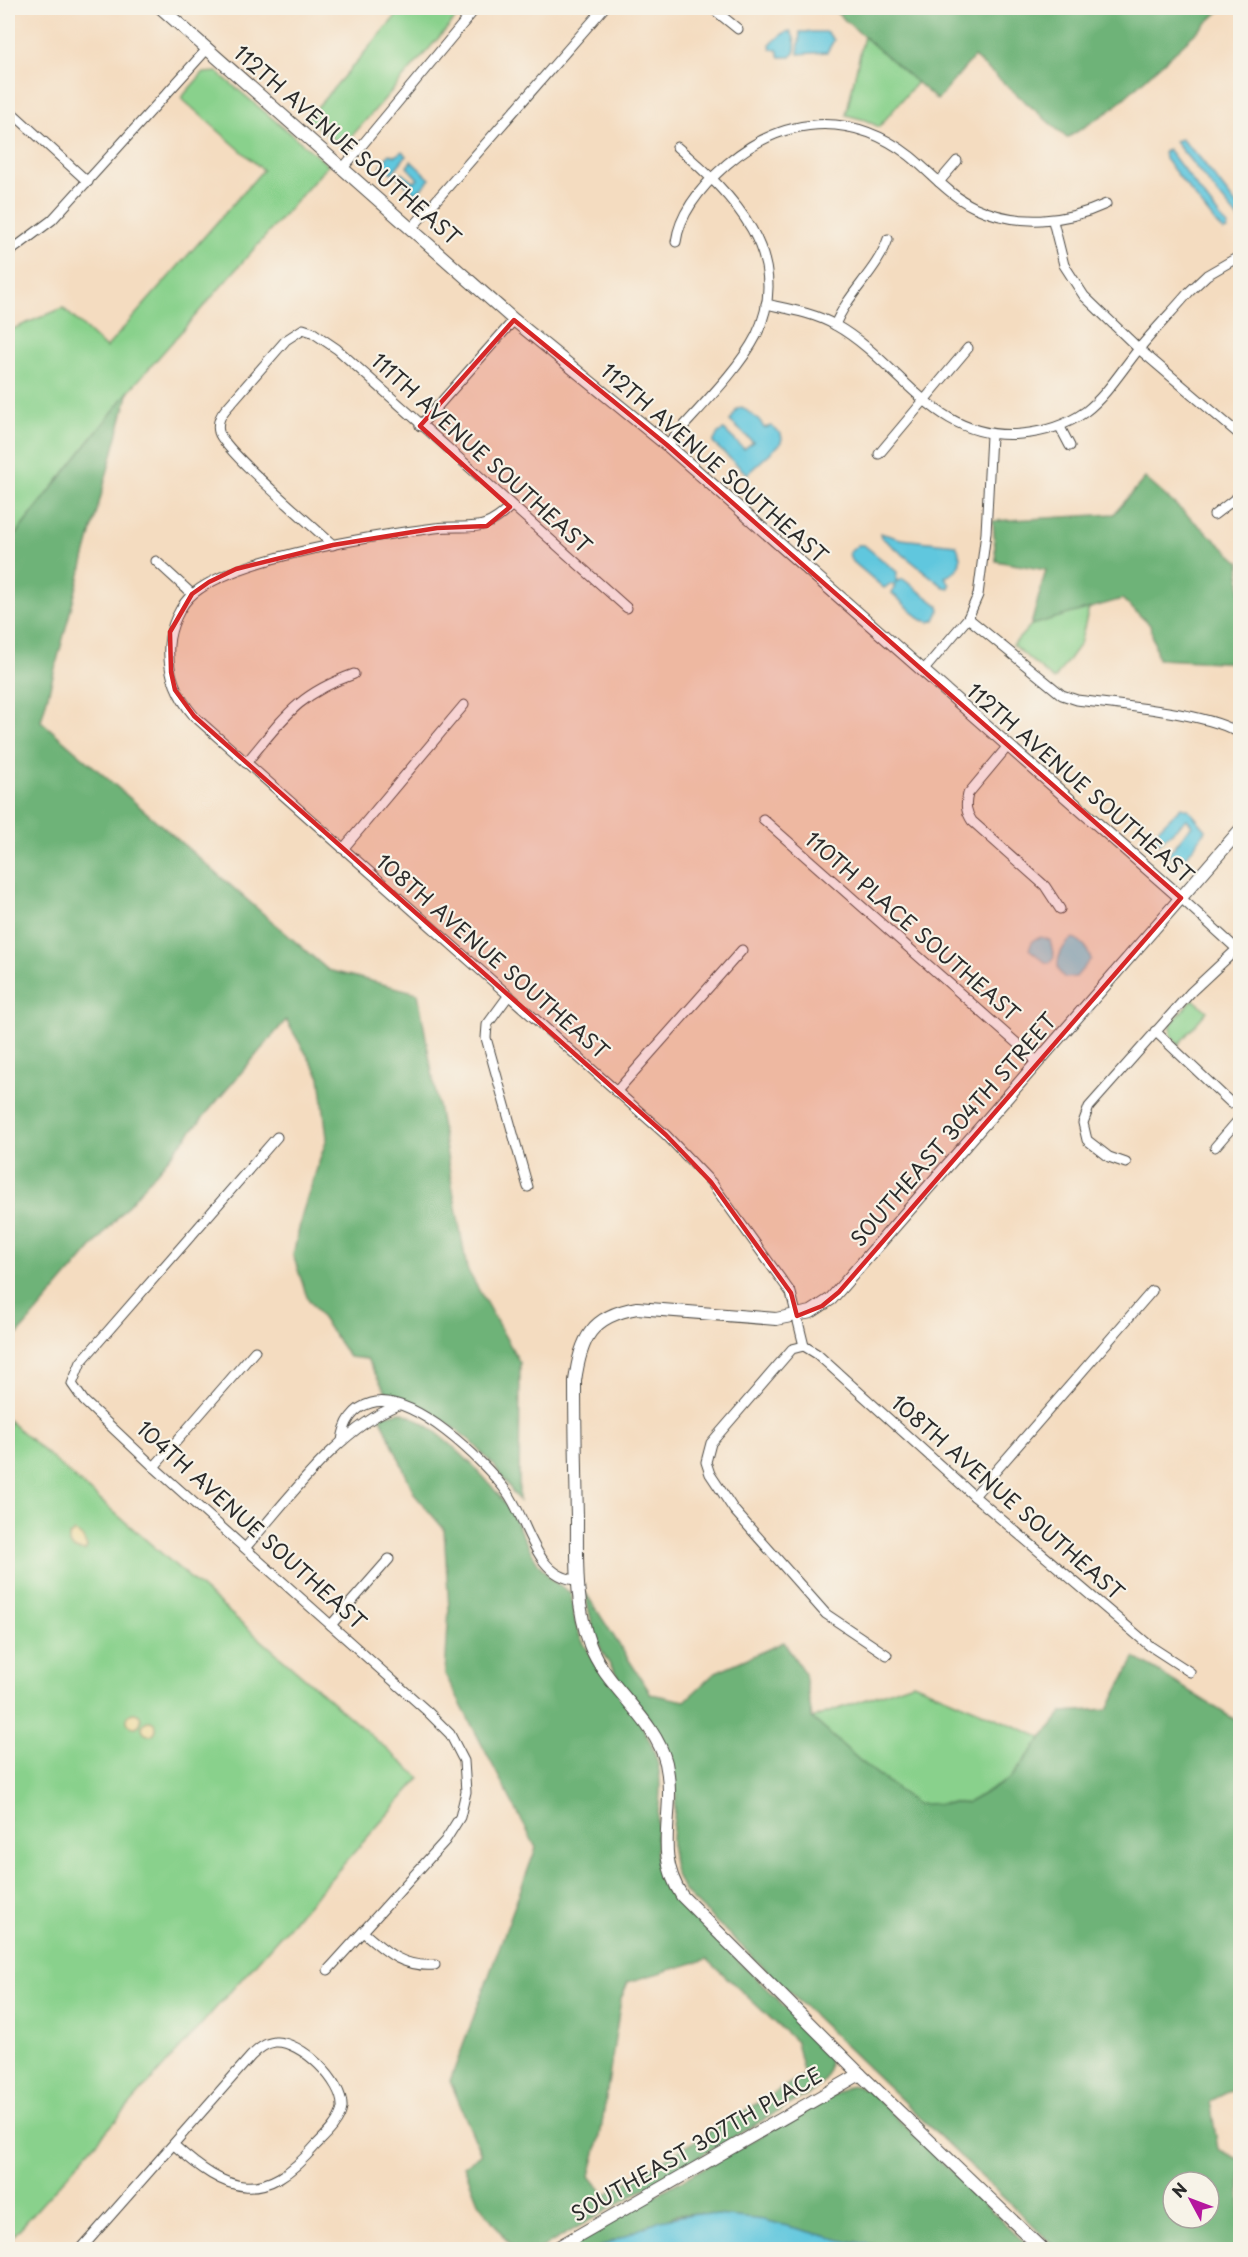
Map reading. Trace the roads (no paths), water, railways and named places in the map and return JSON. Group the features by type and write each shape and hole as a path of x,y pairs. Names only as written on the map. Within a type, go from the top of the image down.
{"street":[{"name":"112TH AVENUE SOUTHEAST","path":"161,8 514,320 667,446 1239,950"},
{"path":"343,168 476,8"},
{"path":"412,228 604,8"},
{"path":"712,8 738,29"},
{"path":"8,253 52,220 208,48"},
{"path":"8,109 88,182"},
{"path":"676,242 679,224 684,213 712,177 736,156 765,138 790,128 823,124 861,129 886,140 961,199 984,211 1010,218 1053,221 1106,204"},
{"path":"667,446 747,350 760,326 766,304 766,270 758,239 739,207 712,177 677,147"},
{"path":"939,182 957,161"},
{"path":"1053,221 1061,257 1073,282 1093,306 1139,349 1240,435"},
{"path":"835,325 851,294 882,255 888,238"},
{"path":"766,304 821,318 835,325 860,342 923,402 962,424 991,435 1031,433 1059,426 1075,418 1097,401 1139,349 1207,275 1240,256"},
{"path":"420,426 514,320"},
{"name":"111TH AVENUE SOUTHEAST","path":"333,545 234,453 219,431 219,420 225,410 286,340 297,332 309,330 337,349 510,507 627,608"},
{"path":"879,454 968,348"},
{"path":"1059,426 1070,446"},
{"path":"923,671 968,618 975,604 982,576 991,435"},
{"path":"1214,515 1240,495"},
{"path":"156,561 192,594 209,582 236,569 333,545 437,528 487,526 510,507"},
{"name":"108TH AVENUE SOUTHEAST","path":"192,594 170,632 171,672 182,702 246,763 666,1136 711,1182 792,1293 797,1316"},
{"path":"968,618 1062,695 1077,700 1200,718 1226,725 1240,734"},
{"path":"246,763 296,704 316,690 354,674"},
{"path":"343,849 464,705"},
{"path":"1008,746 968,794 966,804 972,821 1045,886 1060,909"},
{"name":"110TH PLACE SOUTHEAST","path":"763,819 1038,1062"},
{"name":"SOUTHEAST 304TH STREET","path":"577,1580 575,1382 578,1355 592,1330 616,1312 637,1308 776,1319 797,1316 822,1306 839,1292 1240,830"},
{"path":"616,1092 742,950"},
{"path":"1126,1163 1093,1146 1083,1132 1083,1123 1089,1107 1191,992 1239,950"},
{"path":"508,995 487,1026 486,1038 528,1187"},
{"path":"1155,1031 1231,1102"},
{"path":"1215,1147 1240,1118"},
{"name":"104TH AVENUE SOUTHEAST","path":"277,1137 81,1362 73,1377 72,1388 154,1467 406,1692 450,1734 457,1746 464,1761 466,1792 460,1816 451,1834 363,1932"},
{"path":"974,1496 1152,1292"},
{"path":"797,1316 804,1346 792,1349 711,1443 706,1462 710,1474 734,1510 826,1614 887,1655"},
{"name":"108TH AVENUE SOUTHEAST","path":"804,1346 817,1354 974,1496 1150,1646 1190,1672"},
{"path":"154,1467 255,1351"},
{"path":"342,1441 349,1419 367,1404 386,1401 425,1417 481,1463 508,1494 543,1560 554,1573 566,1580 577,1580 584,1626 591,1647 608,1675 643,1721 665,1761 670,1802 666,1851 672,1879 682,1896 860,2074 1043,2250"},
{"path":"245,1548 342,1441 372,1417 398,1405"},
{"path":"331,1625 389,1559"},
{"path":"328,1970 363,1932 397,1959 413,1965 435,1965"},
{"path":"80,2250 251,2055 264,2045 283,2043 302,2052 328,2074 338,2088 342,2105 340,2116 289,2174 249,2185 231,2185 218,2180 174,2145"},
{"name":"SOUTHEAST 307TH PLACE","path":"553,2250 860,2074"}],"water":[{"path":"790,31 795,41 795,51 791,57 780,57 777,50 771,49 770,44"},
{"path":"800,32 827,32 834,40 827,52 798,54"},
{"path":"1181,139 1200,158 1240,210 1240,221 1176,143 1175,141"},
{"path":"1168,149 1227,226 1227,230 1223,231 1219,227 1165,159 1164,151"},
{"path":"402,151 406,156 392,173 381,166 389,154 396,156"},
{"path":"411,161 430,179 416,194 398,178 402,173 414,182 418,179 407,167"},
{"path":"742,407 760,421 764,428 771,426 781,434 782,439 780,444 747,474 713,443 718,433 724,430 744,449 753,442 730,421 737,409"},
{"path":"880,533 901,539 956,545 960,560 957,569 945,577 950,585 949,588 944,587 881,537"},
{"path":"858,545 864,545 897,572 896,582 903,579 939,606 935,620 930,622 922,620 892,593 895,585 890,584 884,588 851,560 849,553"},
{"path":"1181,807 1188,809 1206,830 1184,860 1179,863 1172,859 1169,853 1192,825 1187,819 1158,844 1149,838"},
{"path":"1041,937 1050,940 1054,957 1050,963 1045,962 1029,949 1033,940"},
{"path":"1073,938 1085,946 1091,959 1076,977 1065,978 1059,969 1059,958 1064,947"},
{"path":"697,2213 764,2220 841,2240 902,2249 596,2249 660,2220"}]}
